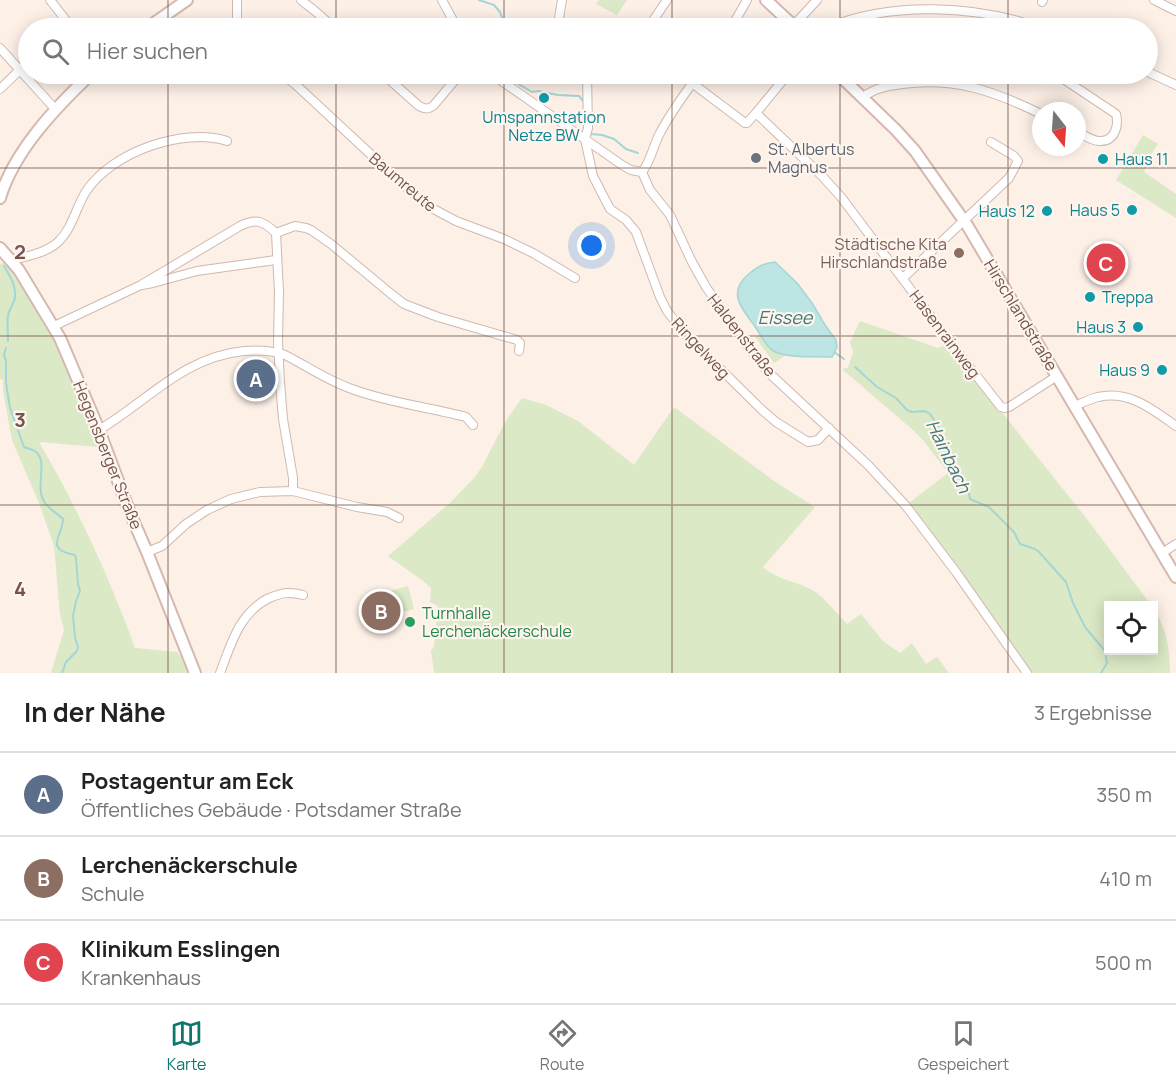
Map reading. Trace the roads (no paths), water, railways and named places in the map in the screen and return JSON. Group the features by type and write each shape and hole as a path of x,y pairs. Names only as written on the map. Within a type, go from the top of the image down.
{"street":[{"path":"50,0 64,18"},
{"path":"164,18 187,0"},
{"path":"237,0 237,18"},
{"path":"301,0 322,18"},
{"path":"442,0 452,18"},
{"path":"655,18 668,0"},
{"path":"737,18 747,0"},
{"path":"766,0 785,18"},
{"path":"802,18 817,0"},
{"path":"1154,0 1176,11"},
{"path":"559,18 561,1"},
{"path":"861,18 925,9 973,12 1007,18"},
{"path":"0,48 18,69"},
{"path":"0,89 18,71"},
{"path":"1158,77 1176,85"},
{"path":"32,84 56,110"},
{"path":"0,198 16,160 56,110 81,84"},
{"name":"Baumreute","path":"295,84 429,206 533,253 575,278"},
{"path":"394,84 424,109 434,105 452,84"},
{"path":"506,84 622,165 642,172 661,130 691,84"},
{"path":"585,139 588,128 587,84"},
{"path":"693,84 745,123 780,84"},
{"name":"Hirschlandstraße","path":"849,84 915,151 964,220 1176,577"},
{"path":"863,97 873,90 904,84"},
{"path":"955,84 992,92 1032,110"},
{"path":"1072,84 1110,108 1118,117 1116,129 1105,140 1095,140 1086,136"},
{"name":"Hasenrainweg","path":"756,113 841,197 1001,406 1009,407 1057,376"},
{"path":"12,260 43,251 58,243 69,228 78,204 89,187 106,169 120,159 153,146 178,140 206,137 226,141"},
{"name":"Ringelweg","path":"585,139 593,176 610,209 627,220 636,232 663,303 678,326 769,417 804,441 814,442 829,428"},
{"path":"903,278 1007,180 1018,162 1014,156 991,142"},
{"name":"Haldenstraße","path":"642,172 650,190 670,215 706,287 738,333 768,372 868,465 906,506 1027,673"},
{"path":"54,326 141,285 247,223 253,221 263,223 276,233"},
{"path":"276,233 295,226 311,230 404,304 438,317 517,340 520,343 519,351"},
{"path":"276,233 281,400 293,491"},
{"name":"Hegensberger Straße","path":"0,249 12,260 54,326 99,430 195,673"},
{"path":"162,271 197,271 276,261"},
{"path":"141,285 197,271"},
{"path":"99,430 171,378 208,359 249,351 279,353 350,389 466,417 473,425"},
{"path":"1075,406 1098,397 1126,397 1157,412 1176,426"},
{"path":"147,552 162,546 196,516 223,502 260,492 293,491 387,512 399,518"},
{"path":"1162,553 1176,544"},
{"path":"220,673 241,622 254,609 282,593 303,595"}],"water":[{"name":"Eissee","path":"775,262 797,283 836,340 837,347 832,357 793,356 772,350 741,306 737,293 743,280 764,264"}],"waterway":[{"name":"Hainbach","path":"479,0 494,5 502,18"},
{"name":"Hainbach","path":"518,84 532,92 579,96 584,102"},
{"name":"Hainbach","path":"584,107 584,128"},
{"name":"Hainbach","path":"591,134 614,139 626,149 638,153"},
{"path":"4,266 15,288 14,300 8,316 8,341"},
{"path":"6,348 4,354 10,408 24,447 37,453 40,458 42,497 47,505 63,519 57,545 65,552 75,555 76,558 80,591 73,616 78,647 66,662 62,673"},
{"name":"Hainbach","path":"834,352 844,359"},
{"name":"Hainbach","path":"855,367 877,387 896,398 907,410 925,411 930,414 937,425 960,480 968,489 970,499 989,507 1014,532 1020,544 1039,552 1066,582 1085,627 1105,651 1107,663 1101,673"}],"place":[{"name":"Umspannstation Netze BW","path":"544,98"},
{"name":"St. Albertus Magnus","path":"756,158"},
{"name":"Haus 11","path":"1103,159"},
{"name":"Haus 5","path":"1132,210"},
{"name":"Haus 12","path":"1047,211"},
{"name":"Städtische Kita Hirschlandstraße","path":"959,253"},
{"name":"Klinikum Esslingen","path":"1106,263"},
{"name":"Treppa","path":"1090,297"},
{"name":"Haus 3","path":"1138,327"},
{"name":"Haus 9","path":"1162,370"},
{"name":"Postagentur am Eck","path":"256,379"},
{"name":"Lerchenäckerschule","path":"381,611"},
{"name":"Turnhalle Lerchenäckerschule","path":"410,622"}]}
